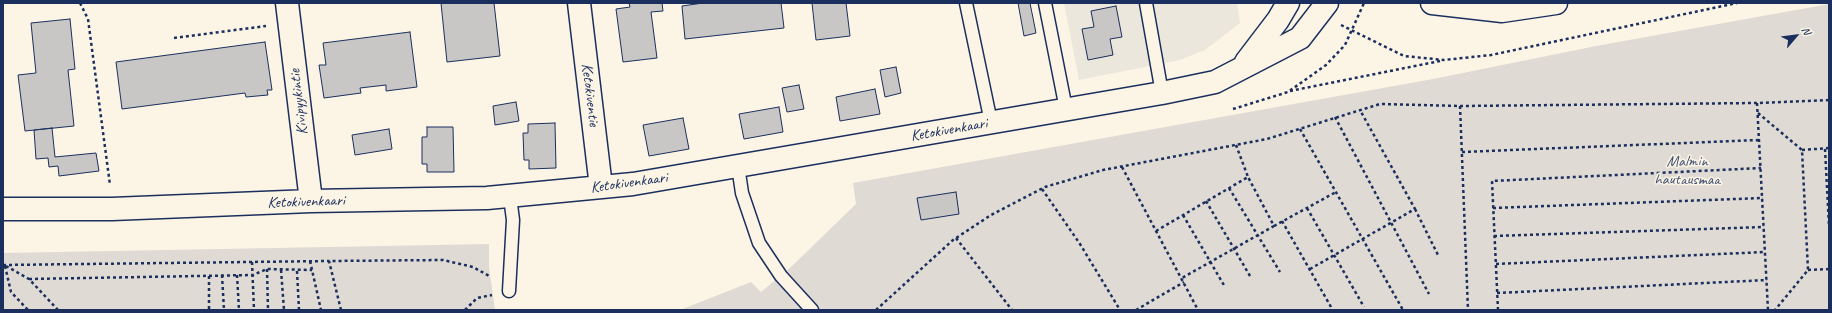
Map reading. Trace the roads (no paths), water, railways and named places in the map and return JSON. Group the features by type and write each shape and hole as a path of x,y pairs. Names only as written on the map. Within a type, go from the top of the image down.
{"street":[{"name":"Kivipyykintie","path":"287,3 311,201"},
{"name":"Ketokiventie","path":"579,3 601,187"},
{"name":"Ketokivenkaari","path":"1243,66 1278,20 1288,3"},
{"name":"Ketokivenkaari","path":"3,209 112,208 311,201 510,197 633,184 1162,93 1215,82 1243,66 1300,38 1327,3"},
{"path":"1432,3 1502,11 1556,3"}],"lane":[{"path":"966,3 992,122"},
{"path":"1045,3 1066,109"},
{"path":"1146,3 1162,93"},
{"path":"738,166 742,193 759,243 781,276 812,310"},
{"path":"509,291 513,220 510,197"}],"park label":[{"name":"Malmin hautausmaa","path":"1687,171"}]}
